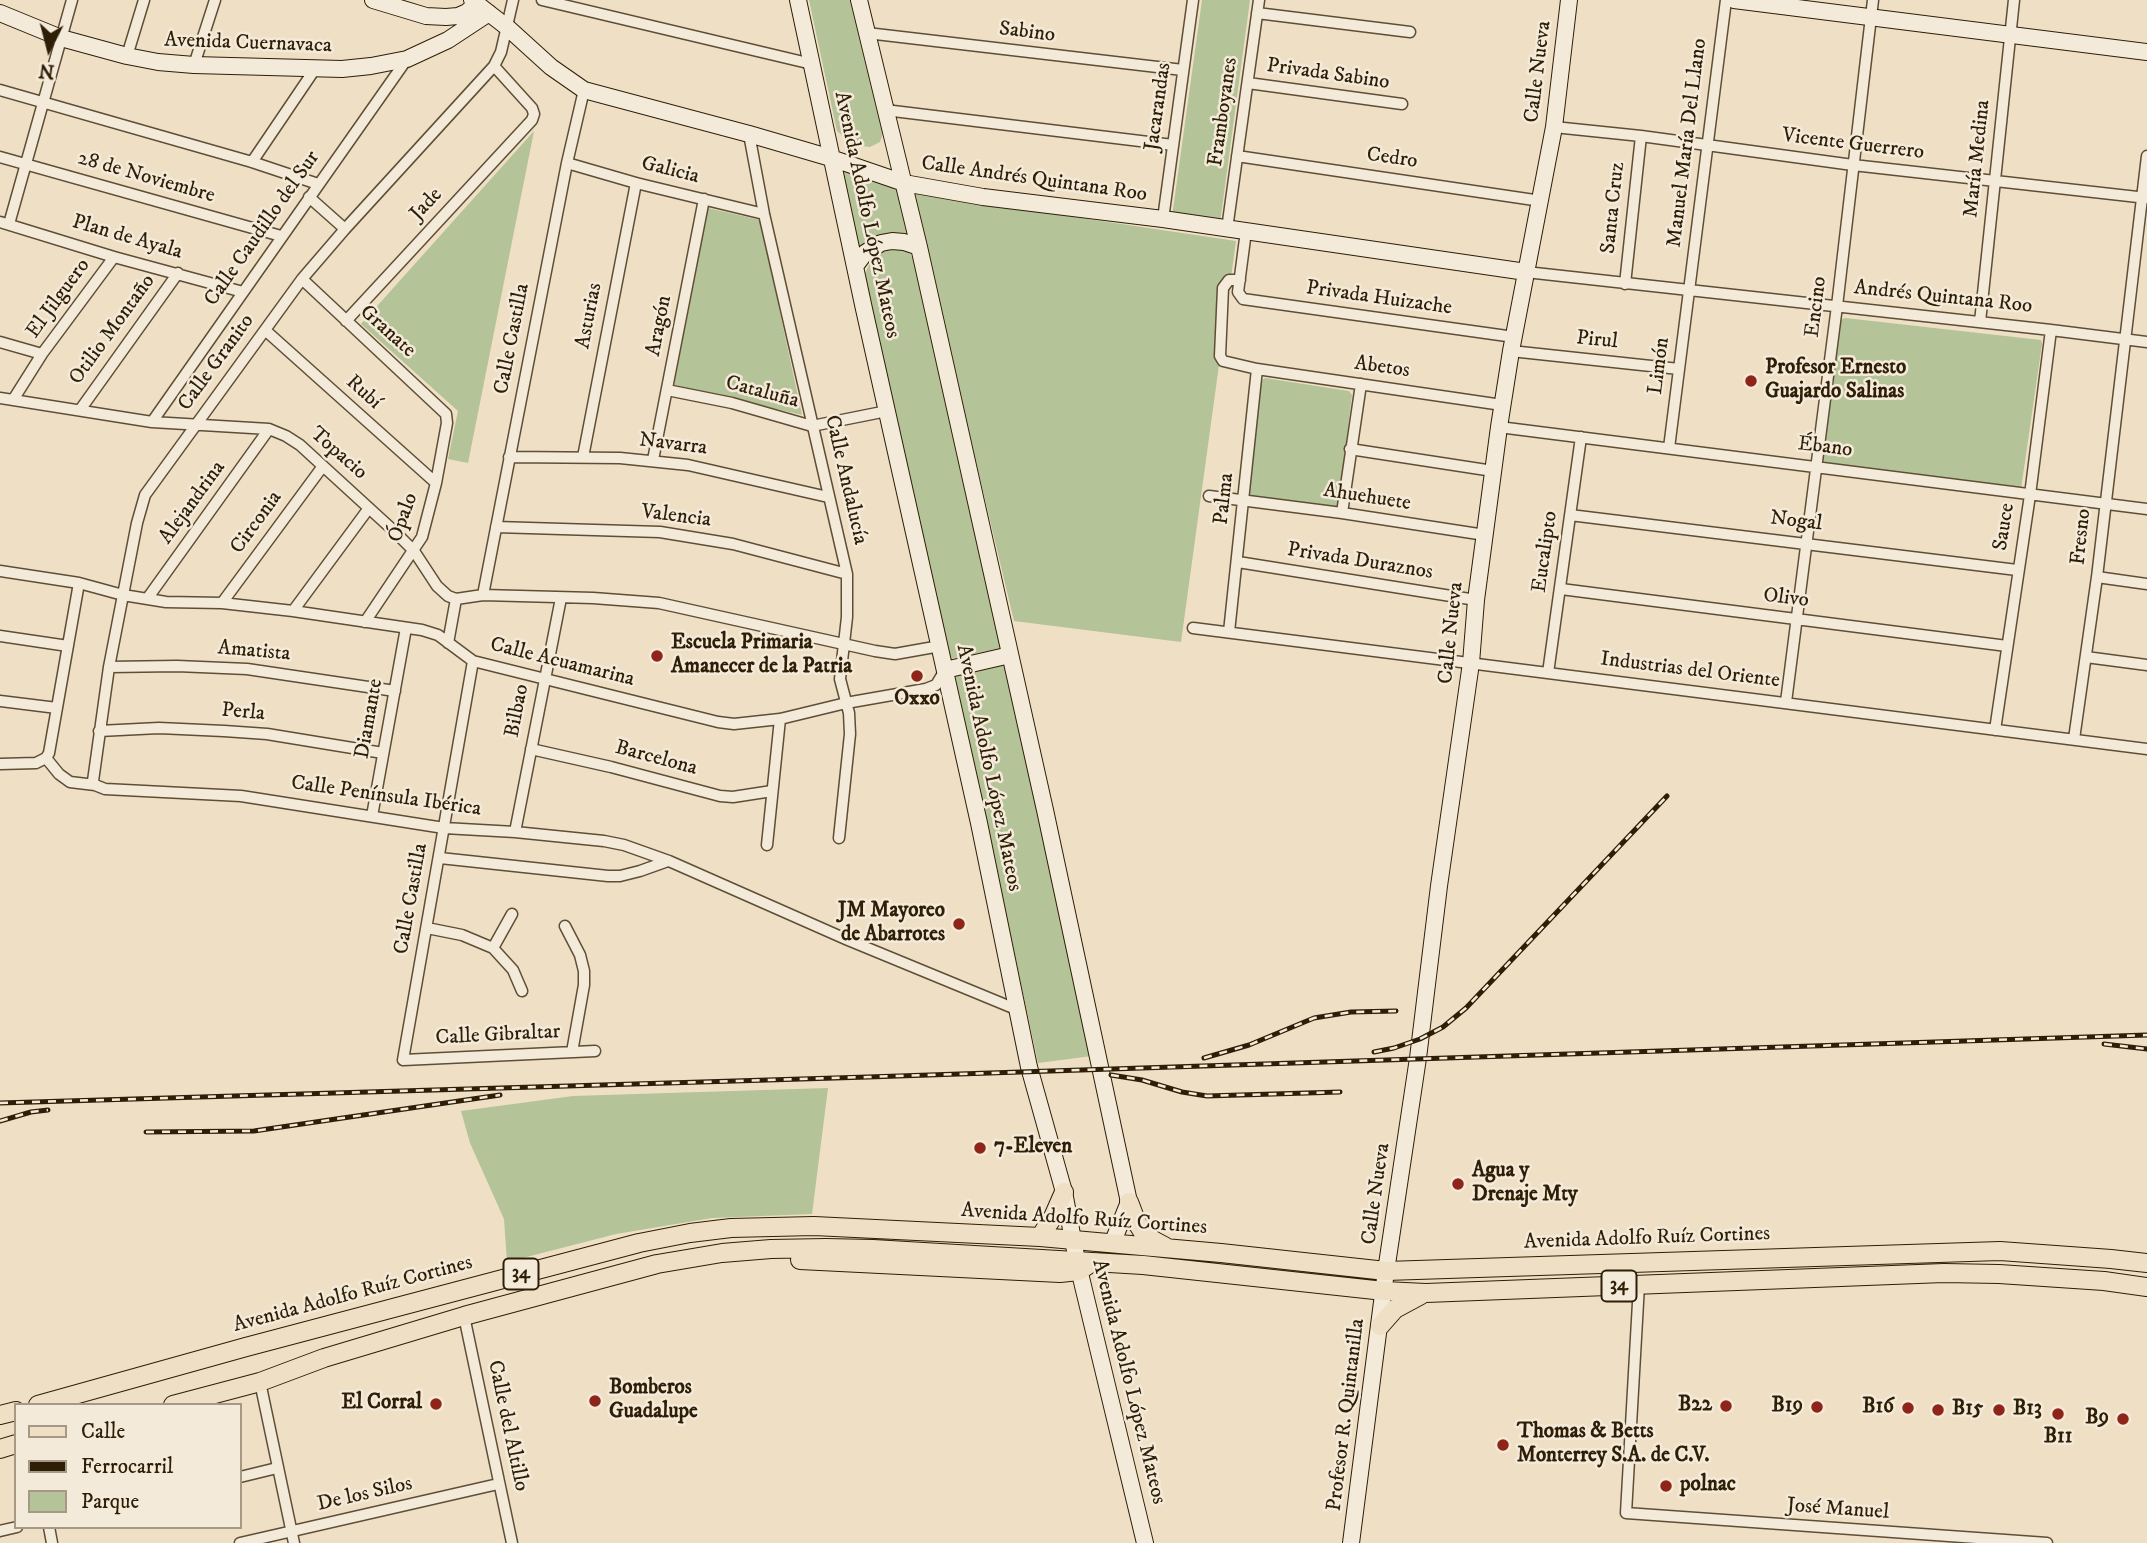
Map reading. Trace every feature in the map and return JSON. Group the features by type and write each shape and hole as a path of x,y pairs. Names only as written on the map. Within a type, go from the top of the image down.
{"main road":[{"path":"1040,1237 1064,1192"},
{"path":"1129,1202 1136,1223 1142,1231 1169,1248"},
{"name":"Avenida Adolfo Ruíz Cortines","path":"45,1403 639,1243 731,1228 814,1226 1040,1237 1386,1271 2000,1251 2147,1263"},
{"path":"1083,1269 1112,1244"},
{"name":"Avenida Adolfo Ruíz Cortines","path":"180,1403 260,1381 324,1358 467,1315 657,1264 722,1253 826,1248 1083,1269 1226,1273 1384,1291 1426,1293 1944,1273 2104,1281 2147,1287"},
{"name":"Avenida Adolfo Ruíz Cortines","path":"467,1315 501,1317 660,1275 772,1260 829,1260 1060,1273 1083,1269"},
{"path":"1380,1326 1404,1303 1426,1293"}],"street":[{"path":"5,223 25,164 72,0"},
{"path":"127,56 144,0"},
{"path":"194,65 215,0"},
{"path":"373,0 426,16 446,18 458,16 479,6"},
{"name":"Calle Granito","path":"95,785 93,781 109,667 145,495 302,279 494,66 508,28 513,0"},
{"path":"542,0 812,64"},
{"name":"Avenida Adolfo López Mateos","path":"798,0 1029,1067 1064,1192 1072,1240 1083,1269 1146,1543"},
{"name":"Avenida Adolfo López Mateos","path":"859,0 919,247 1129,1202 1112,1244"},
{"name":"Jacarandas","path":"1163,219 1183,70 1189,0"},
{"name":"Framboyanes","path":"1227,229 1259,0"},
{"name":"Calle Nueva","path":"1384,1291 1471,663 1476,600 1502,405 1554,127 1569,0"},
{"name":"Manuel María Del Llano","path":"1689,290 1726,0"},
{"path":"1734,0 1872,9"},
{"path":"1807,0 2147,52"},
{"name":"María Medina","path":"1980,322 2014,0"},
{"name":"Avenida Cuernavaca","path":"0,13 61,38 158,62 315,69 371,66 426,52 466,30 479,6"},
{"name":"Calle Andrés Quintana Roo","path":"479,6 508,28 551,68 584,90 749,134 904,183 984,197 1163,219 1526,272"},
{"name":"Encino","path":"1786,702 1872,9"},
{"path":"1257,13 1410,32"},
{"path":"426,16 433,34 426,52"},
{"path":"2010,31 2147,43"},
{"name":"Sabino","path":"867,33 1183,70"},
{"name":"Calle Caudillo del Sur","path":"152,422 407,59"},
{"name":"Jade","path":"346,321 532,120 532,108 494,66"},
{"path":"252,162 315,69"},
{"name":"Privada Sabino","path":"1248,83 1402,104"},
{"path":"0,90 252,162 318,184"},
{"name":"Calle Castilla","path":"483,595 567,163 584,90"},
{"path":"885,110 1172,145"},
{"name":"Vicente Guerrero","path":"1554,127 1995,182 2145,197"},
{"name":"Calle Andalucía","path":"749,134 764,214 847,573 848,597 840,679 849,713 850,734 839,838"},
{"name":"Santa Cruz","path":"1625,284 1641,136"},
{"name":"Cedro","path":"1237,156 1541,201"},
{"name":"Fresno","path":"2074,739 2145,197 2147,156"},
{"name":"28 de Noviembre","path":"0,157 281,236"},
{"name":"Galicia","path":"567,163 764,214"},
{"name":"Asturias","path":"583,457 636,183"},
{"path":"309,197 345,229"},
{"name":"Aragón","path":"653,460 704,199"},
{"name":"Plan de Ayala","path":"5,223 114,257 243,292"},
{"path":"1240,280 1246,231"},
{"path":"856,265 865,253 881,243 904,242 919,247"},
{"name":"El Jilguero","path":"13,400 42,354 114,257"},
{"name":"Andrés Quintana Roo","path":"1526,272 2147,342"},
{"name":"Otilio Montaño","path":"80,410 178,273"},
{"name":"Granate","path":"302,279 446,414"},
{"name":"Abetos","path":"1240,280 1229,280 1223,288 1220,356 1223,361 1257,369 1502,405"},
{"name":"Privada Huizache","path":"1240,280 1240,297 1243,299 1513,344"},
{"name":"Limón","path":"1669,447 1689,290"},
{"name":"Rubí","path":"265,330 436,483"},
{"name":"Sauce","path":"1995,730 2051,330"},
{"path":"0,342 42,354"},
{"name":"Pirul","path":"1513,344 1679,369"},
{"name":"Palma","path":"1229,632 1257,369"},
{"path":"1342,513 1361,384"},
{"name":"Cataluña","path":"667,390 732,403 812,426 887,411"},
{"name":"Topacio","path":"0,398 152,422 269,429 286,436 324,466 414,551 437,586 456,599"},
{"name":"Ópalo","path":"365,622 414,551 427,523 447,423 446,414"},
{"name":"Ébano","path":"1499,427 2147,509"},
{"name":"Alejandrina","path":"147,599 269,429"},
{"name":"Eucalipto","path":"1548,673 1580,437"},
{"path":"1350,449 1493,471"},
{"name":"Navarra","path":"509,457 653,460 719,471 828,496"},
{"name":"Circonia","path":"222,603 324,466"},
{"name":"Ahuehuete","path":"1209,496 1342,513 1485,536"},
{"path":"293,611 369,508"},
{"name":"Nogal","path":"1570,514 2017,570"},
{"name":"Valencia","path":"496,527 660,532 733,544 847,573"},
{"name":"Privada Duraznos","path":"1238,562 1476,600"},
{"name":"Calle Acuamarina","path":"0,571 79,583 147,599 193,604 222,603 293,611 422,630 438,635 473,661 718,722 749,724 926,689 936,685 945,670"},
{"path":"2097,577 2147,584"},
{"path":"0,764 36,764 48,756 79,583"},
{"name":"Olivo","path":"1561,589 2007,646"},
{"path":"448,643 456,599 483,595 659,603 895,654 940,646"},
{"name":"Bilbao","path":"515,832 561,598"},
{"name":"Diamante","path":"372,816 406,628"},
{"name":"Industrias del Oriente","path":"1193,628 2147,749"},
{"path":"0,636 68,646"},
{"path":"945,670 1010,655"},
{"path":"2086,657 2147,665"},
{"name":"Calle Castilla","path":"403,1060 473,661"},
{"name":"Amatista","path":"109,667 247,669 395,691"},
{"path":"0,701 57,708"},
{"path":"767,845 780,719"},
{"name":"Perla","path":"99,731 159,728 267,734 383,753"},
{"name":"Barcelona","path":"531,749 720,796 733,797 772,791"},
{"name":"Calle Península Ibérica","path":"48,756 59,774 70,782 105,789 241,796 444,828 604,841 669,861 838,936 1018,1010"},
{"path":"440,858 608,876 620,876 669,861"},
{"path":"493,948 512,914"},
{"path":"565,926 580,956 584,971 572,1052"},
{"path":"428,928 462,935 493,948 513,970 522,990"},
{"name":"Calle Gibraltar","path":"403,1060 595,1051"},
{"name":"José Manuel","path":"1639,1285 1626,1513 2047,1543"},
{"name":"Profesor R. Quintanilla","path":"1351,1543 1384,1291"},
{"name":"Calle del Altillo","path":"467,1315 498,1484 512,1543"},
{"path":"260,1381 292,1537"},
{"path":"242,1477 277,1468"},
{"name":"De los Silos","path":"240,1543 292,1537 498,1484"}],"green space":[{"path":"809,0 854,0 884,130 880,142 870,147 853,145 837,131"},
{"path":"1202,0 1250,0 1220,223 1172,217"},
{"path":"534,131 468,463 448,459 458,411 361,324"},
{"path":"839,166 900,189 913,239 902,235 880,234 858,248"},
{"path":"912,193 1236,241 1181,642 1014,621"},
{"path":"708,208 760,220 802,415 674,385"},
{"path":"884,247 897,247 908,251 914,259 1002,648 950,659 864,276 874,254"},
{"path":"1845,318 2041,340 2021,489 1826,465 1822,462 1840,320"},
{"path":"1265,378 1349,391 1352,395 1338,506 1333,509 1250,497 1247,491 1261,381"},
{"path":"1004,663 1092,1056 1038,1063 954,671"},
{"path":"828,1088 812,1214 712,1218 616,1234 507,1262 504,1219 470,1143 461,1111 573,1096"}],"railway":[{"path":"1374,1052 1420,1039 1443,1027 1466,1008 1667,796"},
{"path":"1204,1058 1249,1045 1314,1018 1351,1012 1396,1011"},
{"path":"0,1103 2147,1035"},
{"path":"2104,1044 2147,1049"},
{"path":"1111,1075 1207,1096 1340,1092"},
{"path":"146,1132 254,1131 500,1095"},
{"path":"0,1121 48,1110"}],"place":[{"name":"Profesor Ernesto Guajardo Salinas","path":"1751,381"},
{"name":"Escuela Primaria Amanecer de la Patria","path":"657,656"},
{"name":"Oxxo","path":"917,676"},
{"name":"JM Mayoreo de Abarrotes","path":"959,924"},
{"name":"7-Eleven","path":"980,1148"},
{"name":"Agua y Drenaje Mty","path":"1458,1184"},
{"name":"Bomberos Guadalupe","path":"595,1401"},
{"name":"El Corral","path":"436,1404"},
{"name":"B22","path":"1726,1406"},
{"name":"B19","path":"1817,1407"},
{"name":"B16","path":"1908,1408"},
{"name":"B15","path":"1938,1410"},
{"name":"B13","path":"1999,1410"},
{"name":"B11","path":"2058,1414"},
{"name":"B9","path":"2123,1419"},
{"name":"Thomas & Betts Monterrey S.A. de C.V.","path":"1503,1445"},
{"name":"polnac","path":"1666,1486"}]}
